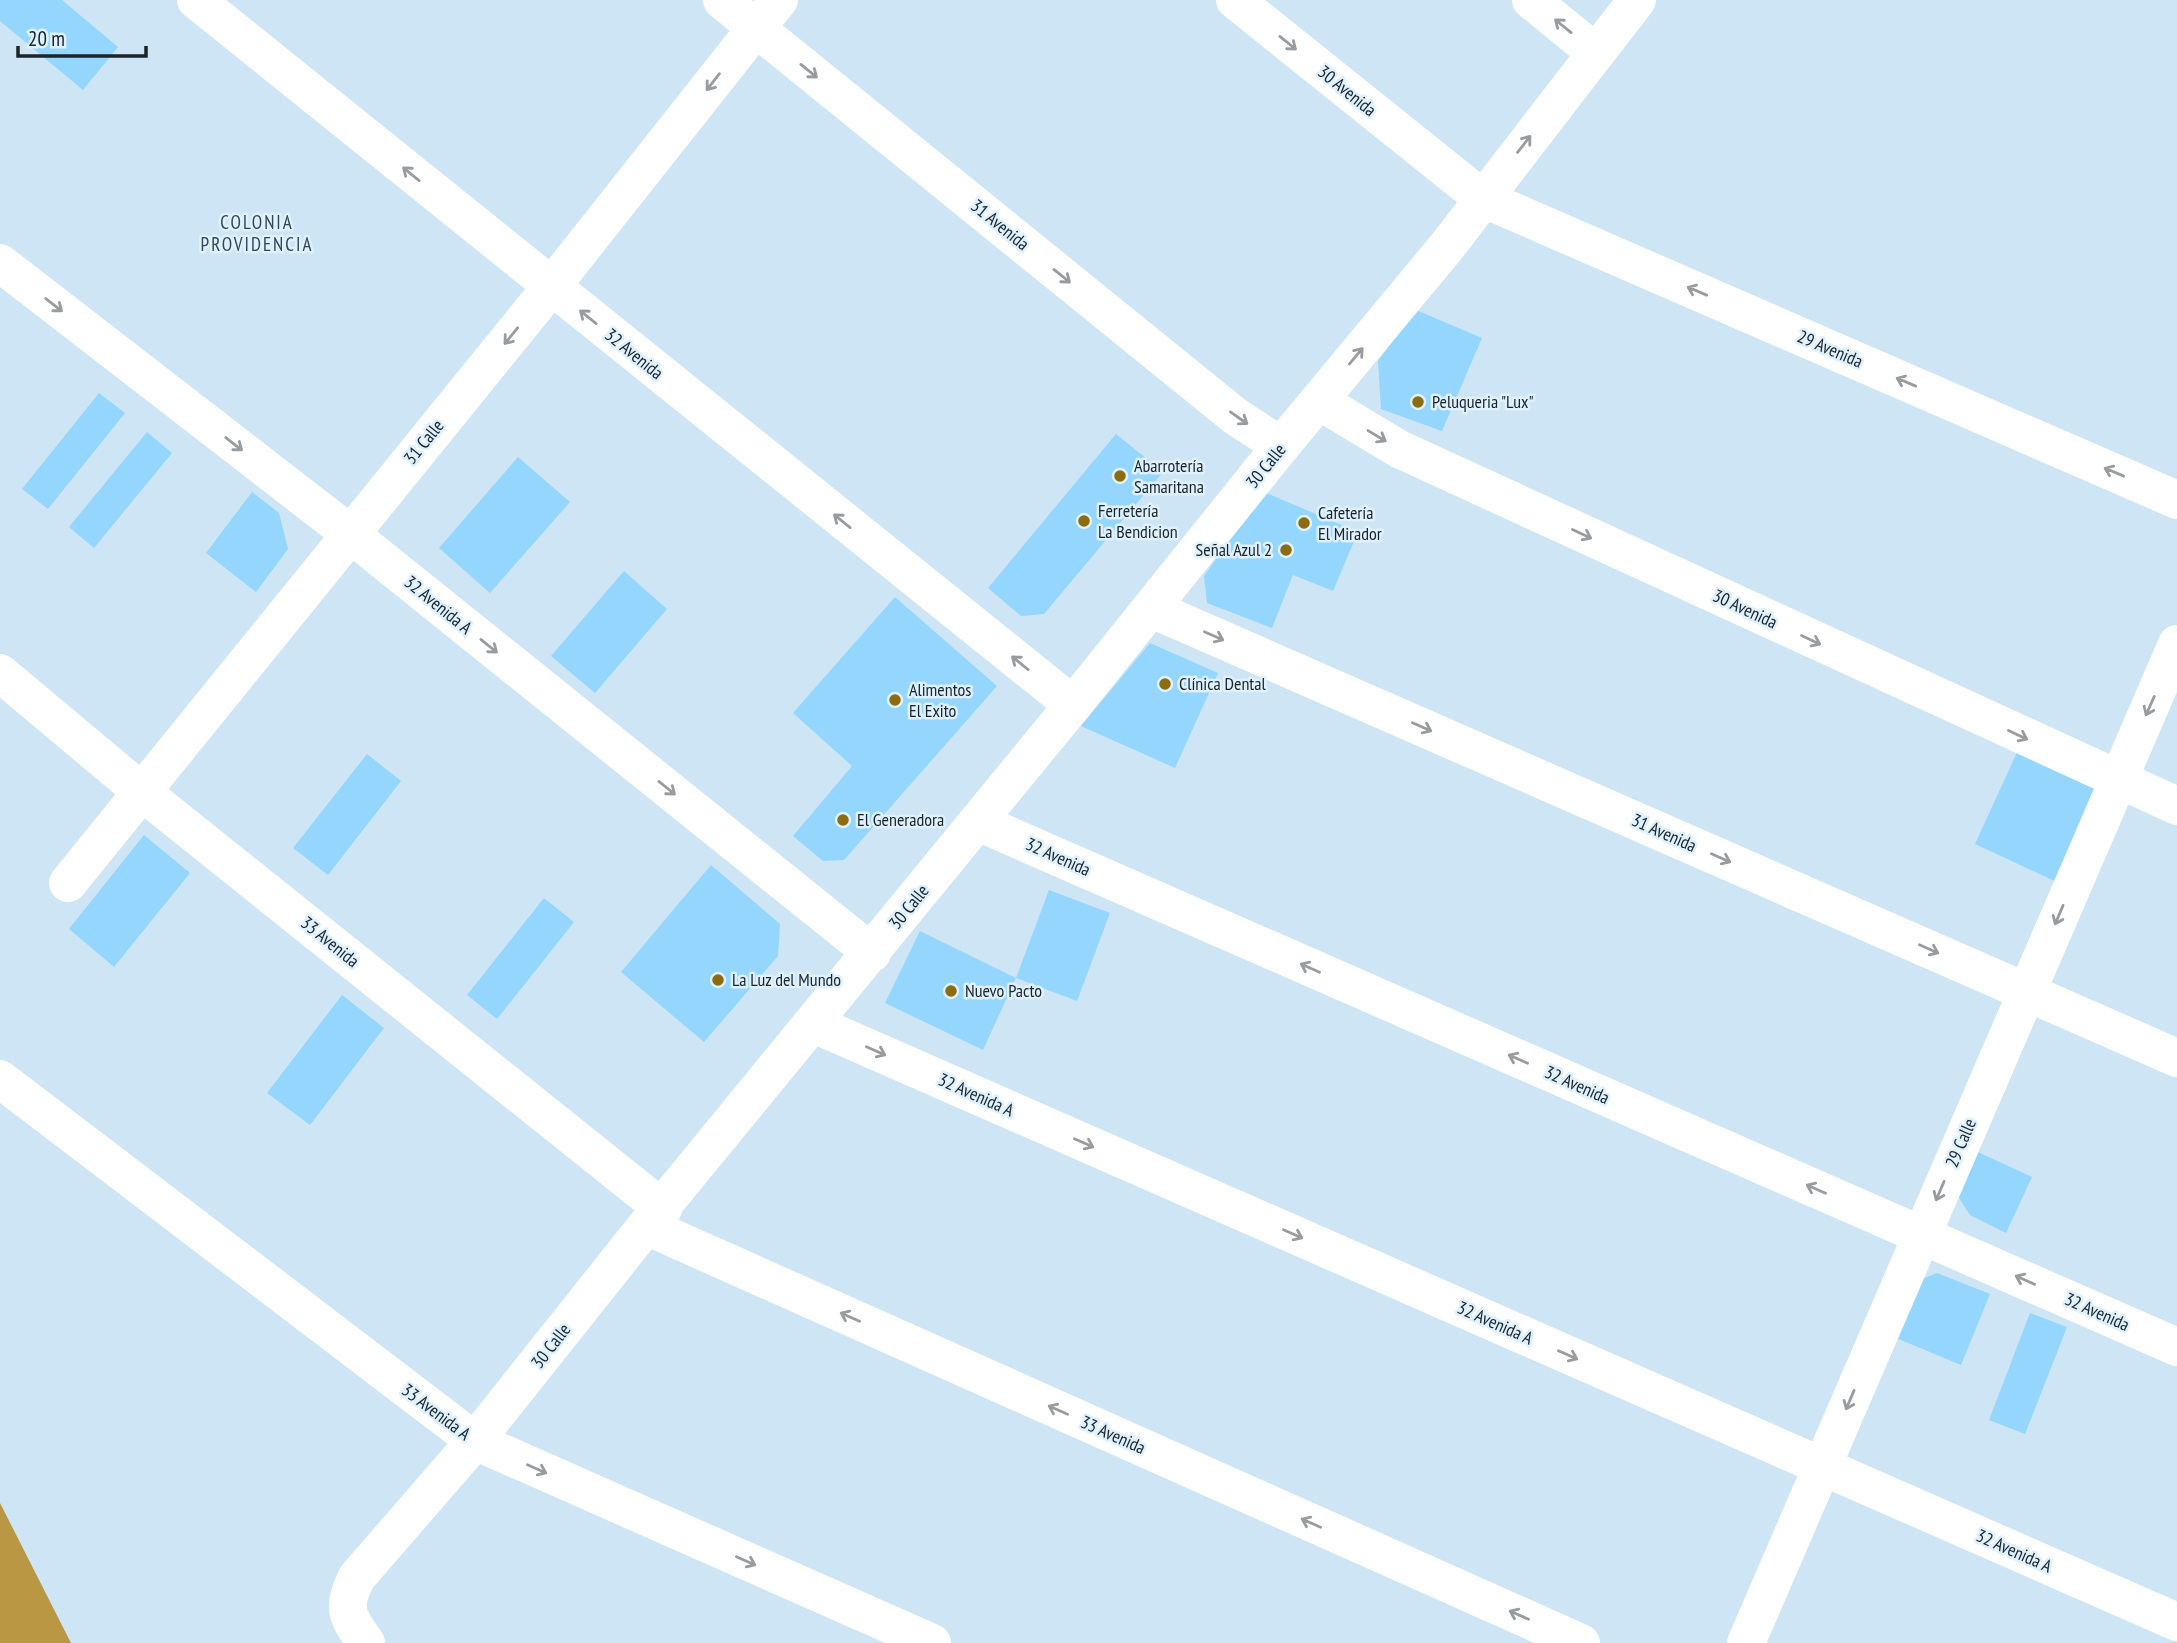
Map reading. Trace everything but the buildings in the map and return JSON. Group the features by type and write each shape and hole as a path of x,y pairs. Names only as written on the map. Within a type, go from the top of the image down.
{"street":[{"name":"32 Avenida","path":"195,0 1073,705"},
{"name":"31 Avenida","path":"722,0 767,14 1235,416 1281,446"},
{"name":"30 Avenida","path":"1235,0 1471,190"},
{"path":"1531,0 1595,53"},
{"name":"30 Calle","path":"356,1630 348,1592 356,1577 475,1441 654,1217 1152,609 1281,446 1448,245 1471,190 1595,53 1637,0"},
{"name":"31 Calle","path":"68,883 551,287 767,14"},
{"name":"29 Avenida","path":"1471,190 2177,500"},
{"name":"32 Avenida A","path":"0,263 349,533 872,953"},
{"name":"30 Avenida","path":"1319,401 1399,449 2117,781 2177,806"},
{"name":"31 Avenida","path":"1152,609 2177,1058"},
{"name":"29 Calle","path":"1746,1643 2177,644"},
{"name":"33 Avenida","path":"0,673 654,1217 1581,1643"},
{"name":"32 Avenida","path":"978,822 2177,1347"},
{"name":"32 Avenida A","path":"814,1024 2177,1622"},
{"name":"33 Avenida A","path":"0,1079 475,1441 932,1643"}],"shaded area":[{"path":"0,1503 71,1643 0,1643"}],"place":[{"name":"Peluqueria \"Lux\"","path":"1418,402"},
{"name":"Abarrotería Samaritana","path":"1120,476"},
{"name":"Ferretería La Bendicion","path":"1084,521"},
{"name":"Cafetería El Mirador","path":"1304,523"},
{"name":"Señal Azul 2","path":"1286,550"},
{"name":"Clínica Dental","path":"1165,684"},
{"name":"Alimentos El Exito","path":"895,700"},
{"name":"El Generadora","path":"843,820"},
{"name":"La Luz del Mundo","path":"718,980"},
{"name":"Nuevo Pacto","path":"951,991"}],"district":[{"name":"COLONIA PROVIDENCIA","path":"257,233"}]}
